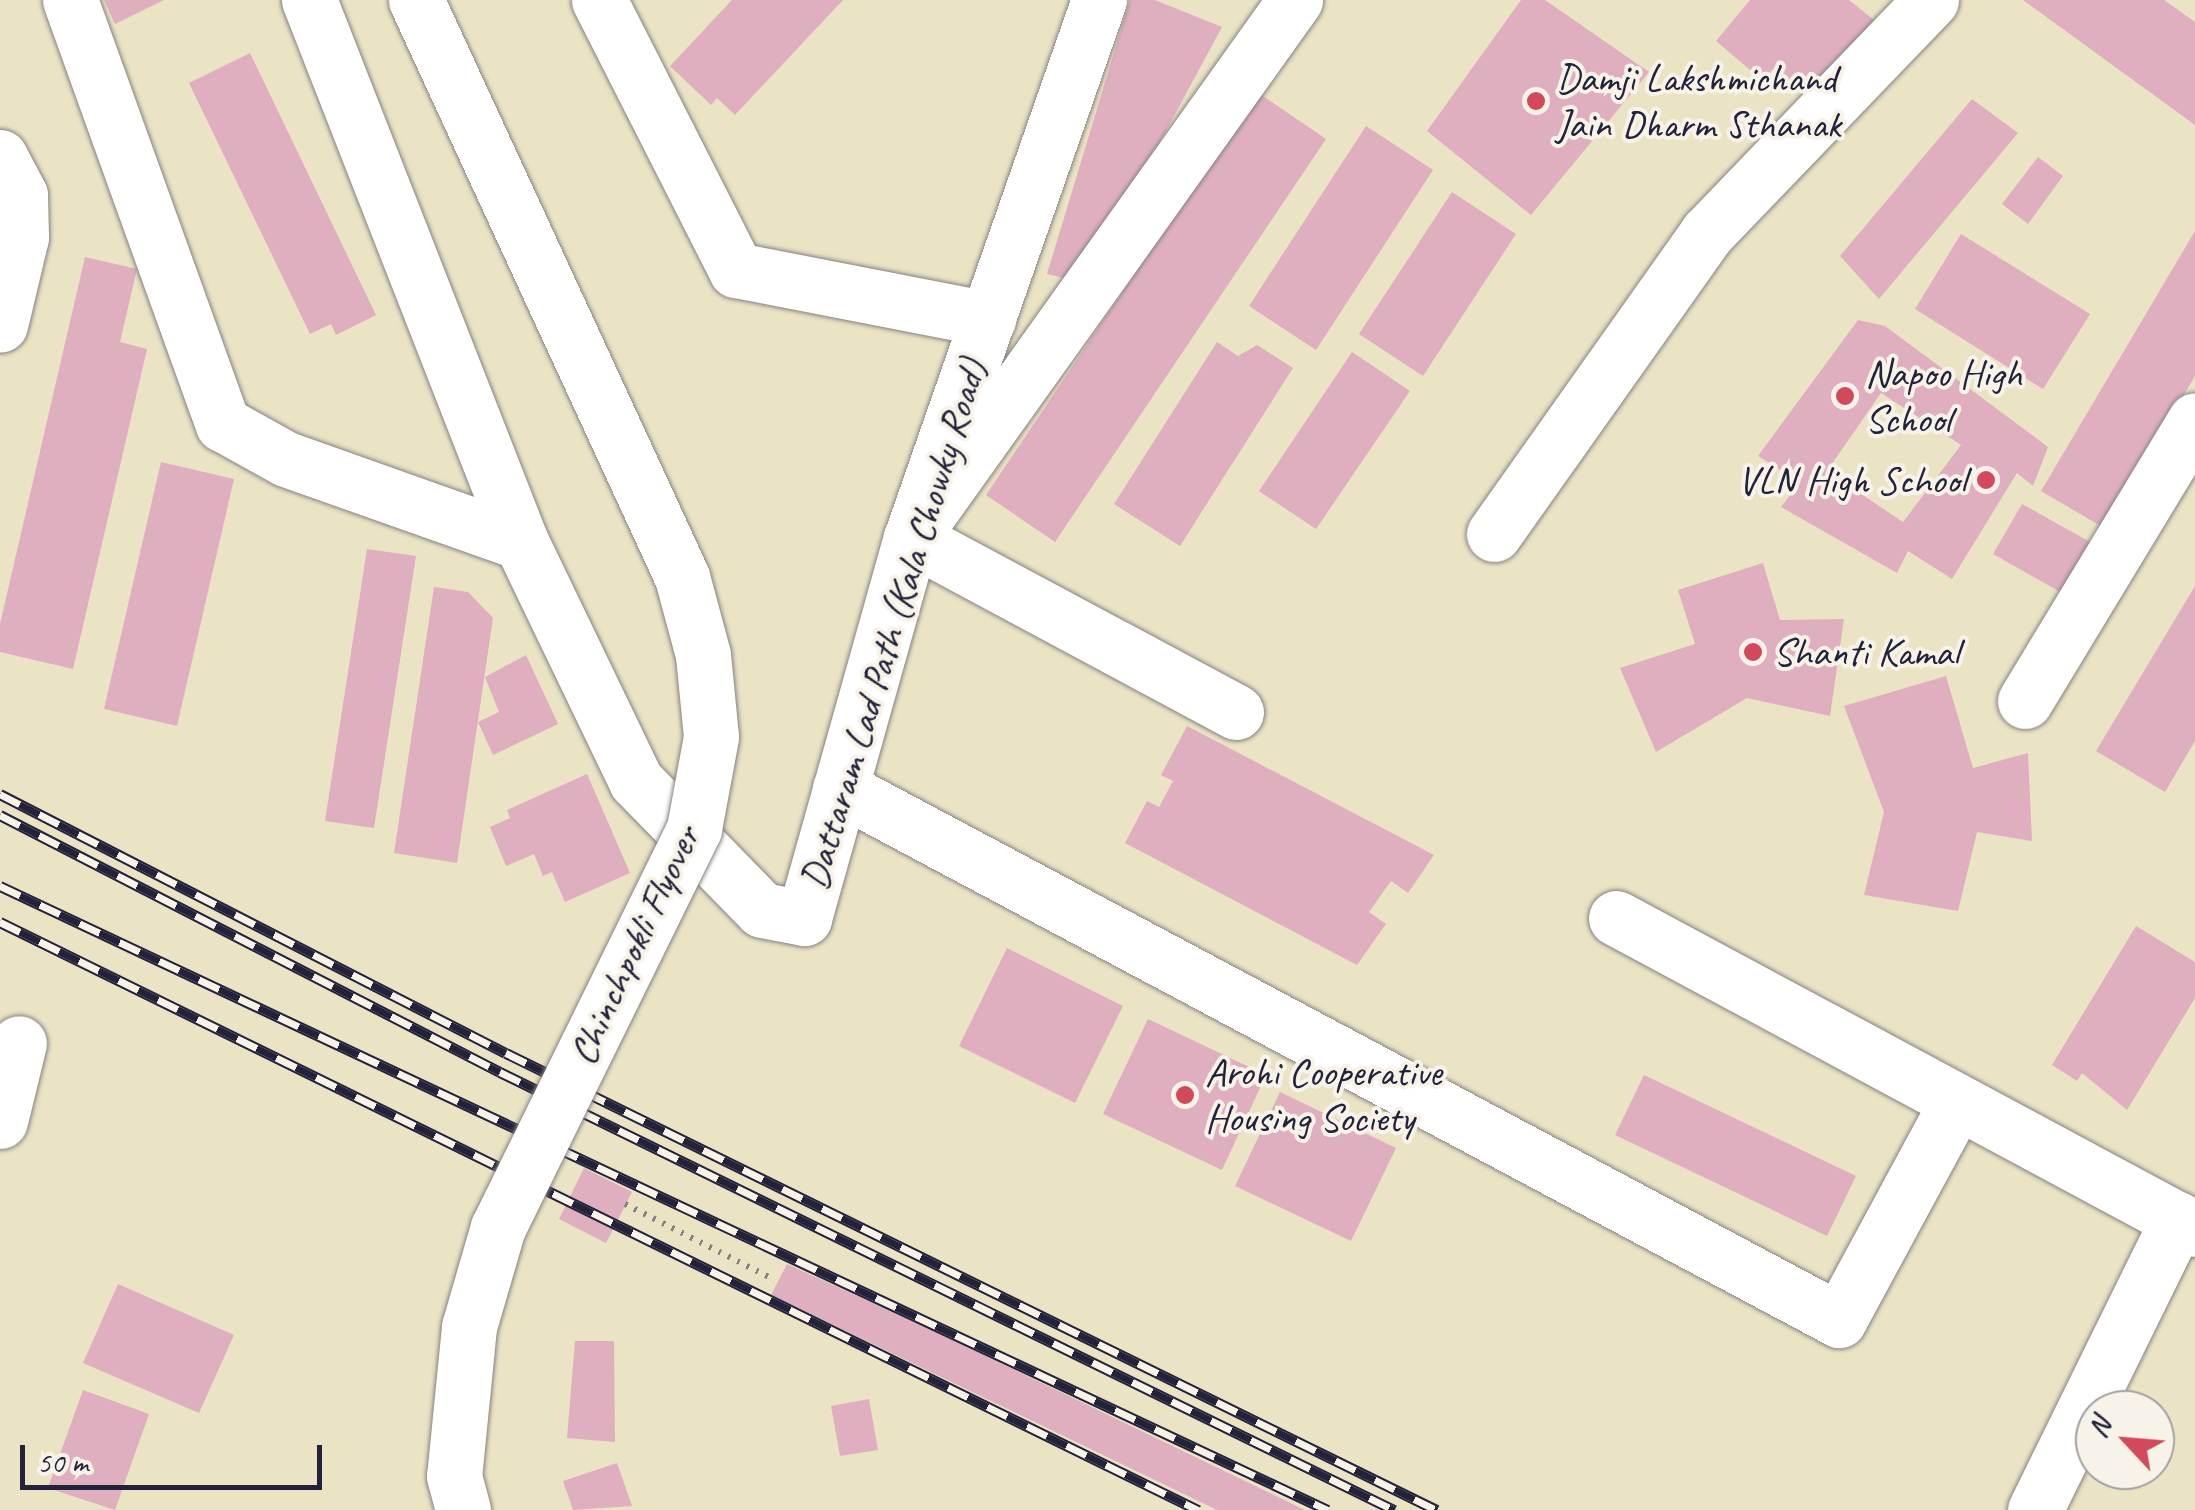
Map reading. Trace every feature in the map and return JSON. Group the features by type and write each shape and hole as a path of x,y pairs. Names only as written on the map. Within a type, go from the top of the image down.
{"street":[{"path":"70,0 223,424 286,460 521,542"},
{"name":"Dattaram Lad Path (Kala Chowky Road)","path":"309,0 521,542 636,781 762,910 804,918 911,538 1099,0"},
{"name":"Chinchpokli Flyover","path":"416,0 682,577 703,655 711,737 694,829 498,1226 469,1328 454,1476 464,1510"},
{"path":"598,0 736,270 988,319"},
{"path":"1236,712 911,538 1295,0"},
{"path":"1494,534 1707,233 1930,0"},
{"path":"0,157 20,195 22,236 0,325"},
{"path":"2025,701 2195,420"},
{"path":"840,788 1840,1320 1957,1102"},
{"path":"1616,918 2186,1224 2035,1510"},
{"path":"0,1122 20,1042"}],"path":[{"path":"625,1204 772,1278"}],"building":[{"path":"104,0 164,0 115,24"},
{"path":"732,0 843,0 735,115 717,98 711,105 670,66"},
{"path":"1130,0 1155,0 1222,27 1084,283 1047,274"},
{"name":"Damji Lakshmichand Jain Dharm Sthanak","path":"1521,0 1545,0 1649,72 1531,215 1427,131"},
{"path":"1750,0 1849,0 1879,24 1815,102 1773,69 1763,81 1716,41"},
{"path":"2023,0 2164,0 2195,22 2195,125"},
{"path":"250,53 376,315 336,335 331,324 310,334 189,83"},
{"path":"1257,92 1326,139 1055,542 986,495"},
{"path":"1972,99 2018,133 1879,299 1840,256"},
{"path":"1366,126 1433,170 1316,350 1249,306"},
{"path":"2038,157 2063,176 2028,224 2002,204"},
{"path":"1452,192 1516,234 1423,376 1359,334"},
{"path":"2195,231 2195,376 2104,528 2041,491"},
{"path":"1961,234 2090,314 2043,389 1915,309"},
{"path":"85,257 137,269 120,342 147,349 73,669 0,652 0,624"},
{"path":"1858,320 1885,326 2048,447 2033,486 2017,473 1952,579 1908,551 1897,573 1781,507 1800,482 1758,456","holes":["1881,393 1961,445 1903,522 1827,471"]},
{"path":"1217,342 1238,356 1257,345 1293,368 1180,546 1114,504"},
{"path":"1352,352 1410,391 1316,529 1259,491"},
{"path":"161,462 234,479 177,726 104,709"},
{"path":"2022,504 2099,547 2071,598 1993,554"},
{"path":"367,549 416,556 374,828 325,821"},
{"name":"Shanti Kamal","path":"1763,563 1780,620 1844,619 1830,716 1747,698 1656,752 1620,668 1695,644 1678,590"},
{"path":"2195,586 2195,741 2165,792 2096,751"},
{"path":"434,587 468,592 493,618 457,863 394,853"},
{"path":"526,655 558,724 493,755 478,722 499,712 485,677"},
{"path":"1946,676 1973,768 2028,753 2032,841 1977,832 1958,911 1864,895 1884,812 1844,706"},
{"path":"1187,726 1434,855 1408,893 1391,881 1369,912 1386,924 1357,965 1125,843 1147,801 1159,807 1173,781 1161,775"},
{"path":"587,774 630,873 565,902 552,872 543,876 534,854 506,866 490,827 510,818 507,810"},
{"path":"2136,926 2195,962 2195,998 2127,1110 2082,1073 2077,1081 2052,1065"},
{"path":"1007,948 1123,1006 1075,1103 959,1046"},
{"name":"Arohi Cooperative Housing Society","path":"1148,1019 1266,1075 1222,1170 1103,1114"},
{"path":"1644,1075 1856,1176 1827,1236 1615,1135"},
{"path":"1280,1092 1396,1148 1351,1241 1235,1186"},
{"path":"584,1168 632,1192 606,1243 559,1219"},
{"path":"787,1264 1305,1510 1217,1510 771,1295"},
{"path":"118,1284 234,1335 199,1413 83,1363"},
{"path":"575,1341 614,1341 615,1442 567,1438"},
{"path":"83,1390 149,1414 115,1510 48,1488"},
{"path":"869,1399 878,1450 840,1456 831,1406"},
{"path":"617,1463 632,1506 573,1510 563,1481"}],"railway":[{"path":"0,794 506,1053 1437,1510"},
{"path":"0,815 500,1072 1394,1510"},
{"path":"0,886 1328,1510"},
{"path":"0,922 1198,1510"}],"place":[{"name":"Damji Lakshmichand Jain Dharm Sthanak","path":"1536,101"},
{"name":"Napoo High School","path":"1845,396"},
{"name":"VLN High School","path":"1986,480"},
{"name":"Shanti Kamal","path":"1753,652"},
{"name":"Arohi Cooperative Housing Society","path":"1185,1095"}]}
